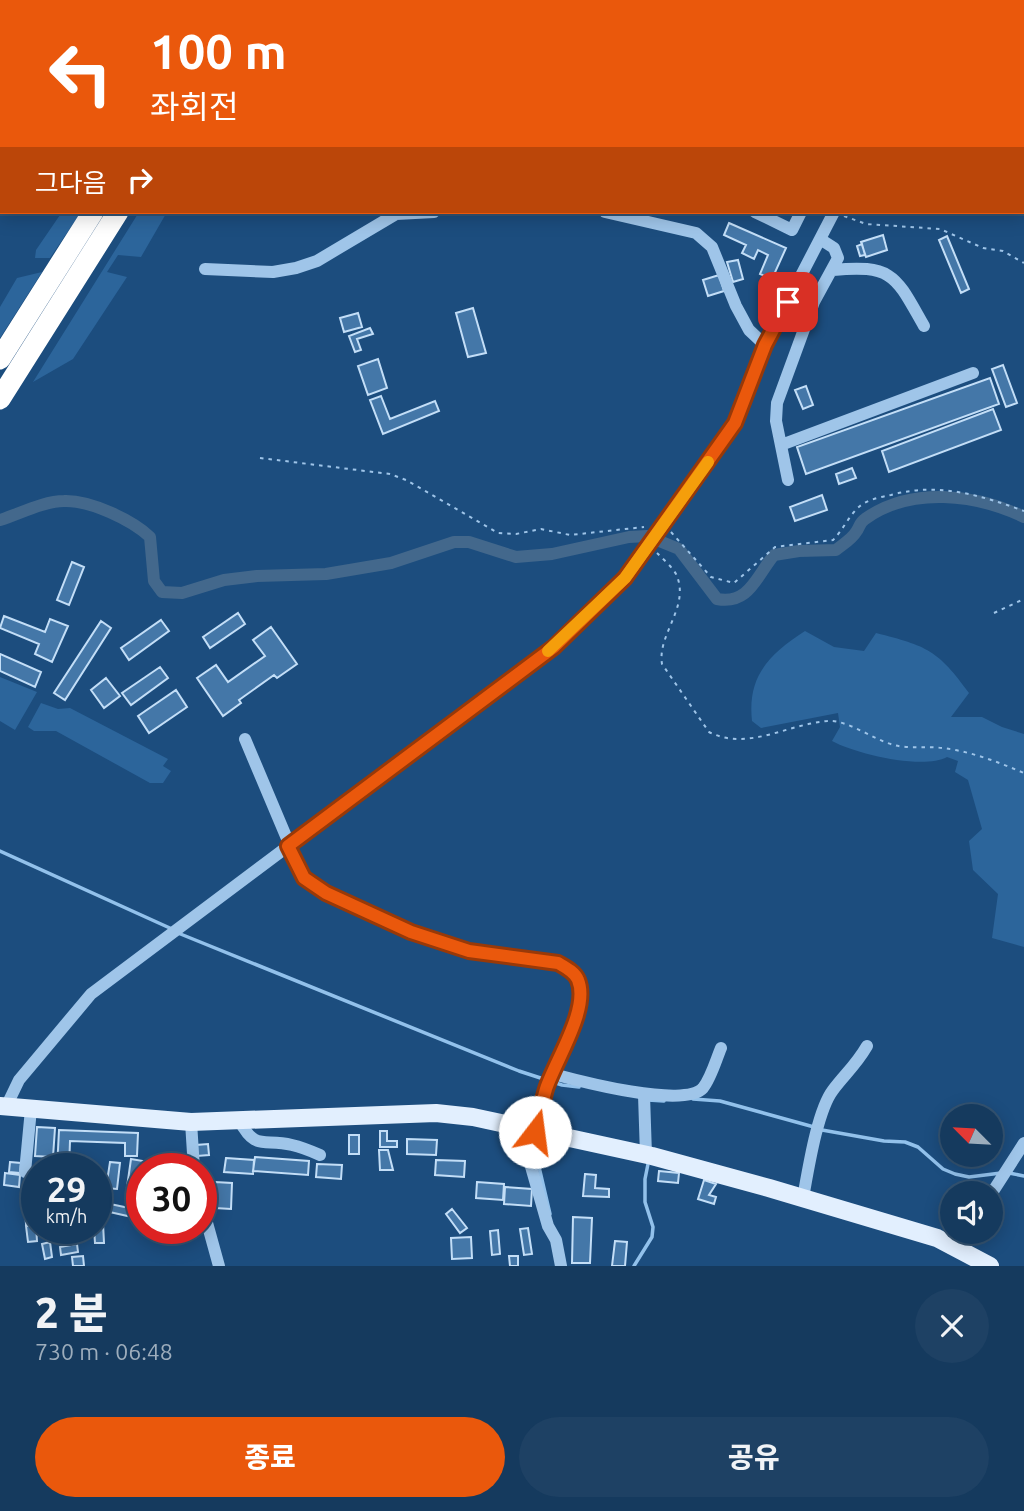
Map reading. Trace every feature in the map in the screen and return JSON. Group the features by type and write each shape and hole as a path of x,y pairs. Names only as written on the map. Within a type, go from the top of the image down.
{"highway":[{"path":"0,359 92,214"},
{"path":"0,399 117,214"}],"main road":[{"path":"3,1106 191,1122 436,1113 473,1117 648,1156 803,1198 937,1238 990,1266"}],"street":[{"path":"205,270 273,272 296,268 317,261 396,214"},
{"path":"614,214 696,233 712,247 736,306 749,330 765,345"},
{"path":"759,214 792,230 800,214"},
{"path":"3,1106 19,1080 91,994 554,647 625,578 735,423 765,345 832,214"},
{"path":"788,480 776,421 778,403 814,302 833,270 837,254 834,248 820,239"},
{"path":"833,270 862,267 882,270 905,292 924,326"},
{"path":"780,444 973,373"},
{"path":"245,739 288,846 304,878 326,893 411,932 469,951 558,963 570,970 578,980 578,1005 530,1130 548,1226 556,1240 561,1266"},
{"path":"803,1198 815,1139 831,1092 854,1069 867,1046"},
{"path":"553,1074 644,1095 695,1093 703,1088 721,1048"},
{"path":"644,1095 648,1156"},
{"path":"26,1153 31,1109"},
{"path":"239,1120 248,1136 257,1143 291,1144 320,1155"},
{"path":"191,1122 193,1153"},
{"path":"1000,1181 1024,1143"},
{"path":"213,1244 219,1266"},
{"path":"956,1248 959,1244"}],"path":[{"path":"838,214 866,224 940,229 983,248 1003,251 1024,263"},
{"path":"260,458 390,474 407,480 498,533 541,529 570,535 657,535 711,577 734,583 775,547 833,540 858,508 867,501 899,492 943,489 983,496 1024,511"},
{"path":"657,535 676,574 678,596 675,621 660,654 662,664 709,732 722,738 741,740 829,721 845,723 862,734 897,746 943,748 977,755 1024,773"},
{"path":"994,613 1024,599"}],"shaded area":[{"path":"61,214 80,214 50,258 35,258 36,250"},
{"path":"138,214 166,214 141,257 118,255 107,272 127,277 73,359 33,382"},
{"path":"42,272 0,338 0,307 17,278"},
{"path":"805,631 834,647 864,651 876,633 920,646 949,667 969,693 951,717 982,717 1024,734 1024,947 992,938 998,894 973,870 969,841 982,829 968,780 955,772 958,761 947,757 922,762 890,759 843,746 832,741 840,727 838,713 761,728 752,721 751,705 757,678 781,648"},
{"path":"0,677 37,692 15,730 0,721"},
{"path":"41,703 58,709 70,708 168,759 163,766 171,771 163,783 150,783 56,731 34,731 28,727"}],"building":[{"path":"729,223 786,248 772,279 760,274 768,255 758,250 754,259 742,253 746,245 724,235"},
{"path":"883,235 887,250 866,257 861,242"},
{"path":"947,236 969,289 961,293 939,240"},
{"path":"862,244 865,255 860,256 857,246"},
{"path":"738,260 743,279 733,282 727,262"},
{"path":"719,275 724,291 708,296 703,280"},
{"path":"473,308 486,353 468,357 456,313"},
{"path":"358,313 362,327 344,332 340,318"},
{"path":"370,328 373,334 357,339 361,350 355,352 349,336"},
{"path":"378,359 387,388 368,395 358,366"},
{"path":"1003,365 1017,403 1006,407 992,369"},
{"path":"990,378 999,404 806,474 797,447"},
{"path":"806,386 813,405 803,409 795,390"},
{"path":"381,396 390,419 435,401 439,411 383,434 370,400"},
{"path":"993,409 1001,430 889,472 882,451"},
{"path":"852,468 856,478 839,484 836,474"},
{"path":"822,495 827,510 795,521 790,507"},
{"path":"72,562 84,567 69,605 57,600"},
{"path":"238,613 245,624 210,648 203,637"},
{"path":"4,616 45,632 50,619 68,626 52,662 35,654 39,644 0,628"},
{"path":"161,620 169,631 129,660 121,648"},
{"path":"101,621 111,628 65,700 54,693"},
{"path":"271,627 297,664 277,678 274,675 239,700 241,703 223,716 197,678 216,665 228,682 265,656 253,640"},
{"path":"0,654 41,672 35,687 0,671"},
{"path":"160,667 168,678 131,705 122,693"},
{"path":"106,678 120,696 104,708 91,690"},
{"path":"176,690 187,707 149,733 138,716"},
{"path":"37,1127 55,1128 53,1153 35,1153"},
{"path":"59,1130 138,1133 137,1153 126,1153 126,1156 125,1143 70,1141 70,1153 58,1153"},
{"path":"380,1131 387,1131 387,1141 397,1141 397,1147 380,1147"},
{"path":"349,1135 359,1135 359,1154 349,1154"},
{"path":"407,1139 437,1140 436,1155 407,1154"},
{"path":"208,1144 209,1153 197,1153 196,1145"},
{"path":"379,1150 388,1150 393,1170 380,1170"},
{"path":"255,1157 309,1161 308,1175 253,1171"},
{"path":"226,1158 254,1160 253,1174 224,1172"},
{"path":"436,1160 465,1161 464,1177 435,1175"},
{"path":"10,1162 21,1163 20,1173 9,1172"},
{"path":"112,1162 120,1163 117,1189 112,1189"},
{"path":"317,1164 342,1165 341,1179 316,1177"},
{"path":"659,1171 679,1173 678,1183 658,1181"},
{"path":"5,1173 20,1175 19,1187 4,1185"},
{"path":"585,1174 596,1175 595,1188 609,1189 609,1197 583,1196"},
{"path":"704,1180 716,1184 709,1195 716,1197 714,1204 698,1199"},
{"path":"217,1182 232,1183 231,1209 217,1208"},
{"path":"477,1182 504,1184 503,1200 476,1198"},
{"path":"505,1187 532,1189 531,1206 504,1204"},
{"path":"112,1204 126,1207 126,1216 112,1213"},
{"path":"452,1209 467,1228 460,1233 446,1214"},
{"path":"573,1217 592,1218 590,1263 572,1263"},
{"path":"528,1228 532,1254 524,1255 520,1229"},
{"path":"498,1230 500,1254 492,1255 490,1231"},
{"path":"471,1237 472,1258 452,1259 451,1238"},
{"path":"615,1241 627,1242 625,1266 612,1266"},
{"path":"42,1244 50,1244 52,1257 45,1259"},
{"path":"77,1244 78,1252 61,1255 60,1247"},
{"path":"83,1256 84,1266 73,1266 72,1257"},
{"path":"509,1256 518,1256 518,1266 510,1266"}],"waterway":[{"path":"0,520 40,505 64,501 86,504 110,512 150,537 154,581 162,592 182,593 224,580 326,574 391,563 454,542 469,542 516,557 552,554 629,537 647,536 679,549 717,599 728,600 737,598 751,588 774,555 836,550 852,537 865,519 883,508 902,502 923,498 965,499 1005,509 1024,517"},
{"path":"0,851 172,929"},
{"path":"178,933 519,1071 562,1085 579,1087"},
{"path":"693,1099 720,1101 814,1127"},
{"path":"648,1100 664,1101"},
{"path":"822,1130 905,1142 918,1147 943,1169 955,1174 969,1177 1001,1173"},
{"path":"532,1137 550,1214"},
{"path":"634,1266 652,1237 653,1227 645,1202 645,1179 649,1159"},
{"path":"1009,1173 1024,1176"}],"slow traffic":[{"path":"548,651 625,578 708,462"}],"route":[{"path":"535,1132 547,1088 576,1017 580,993 578,980 570,970 558,963 469,951 411,932 326,893 304,878 288,846 554,647 625,578 735,423 765,345 788,302"}]}
